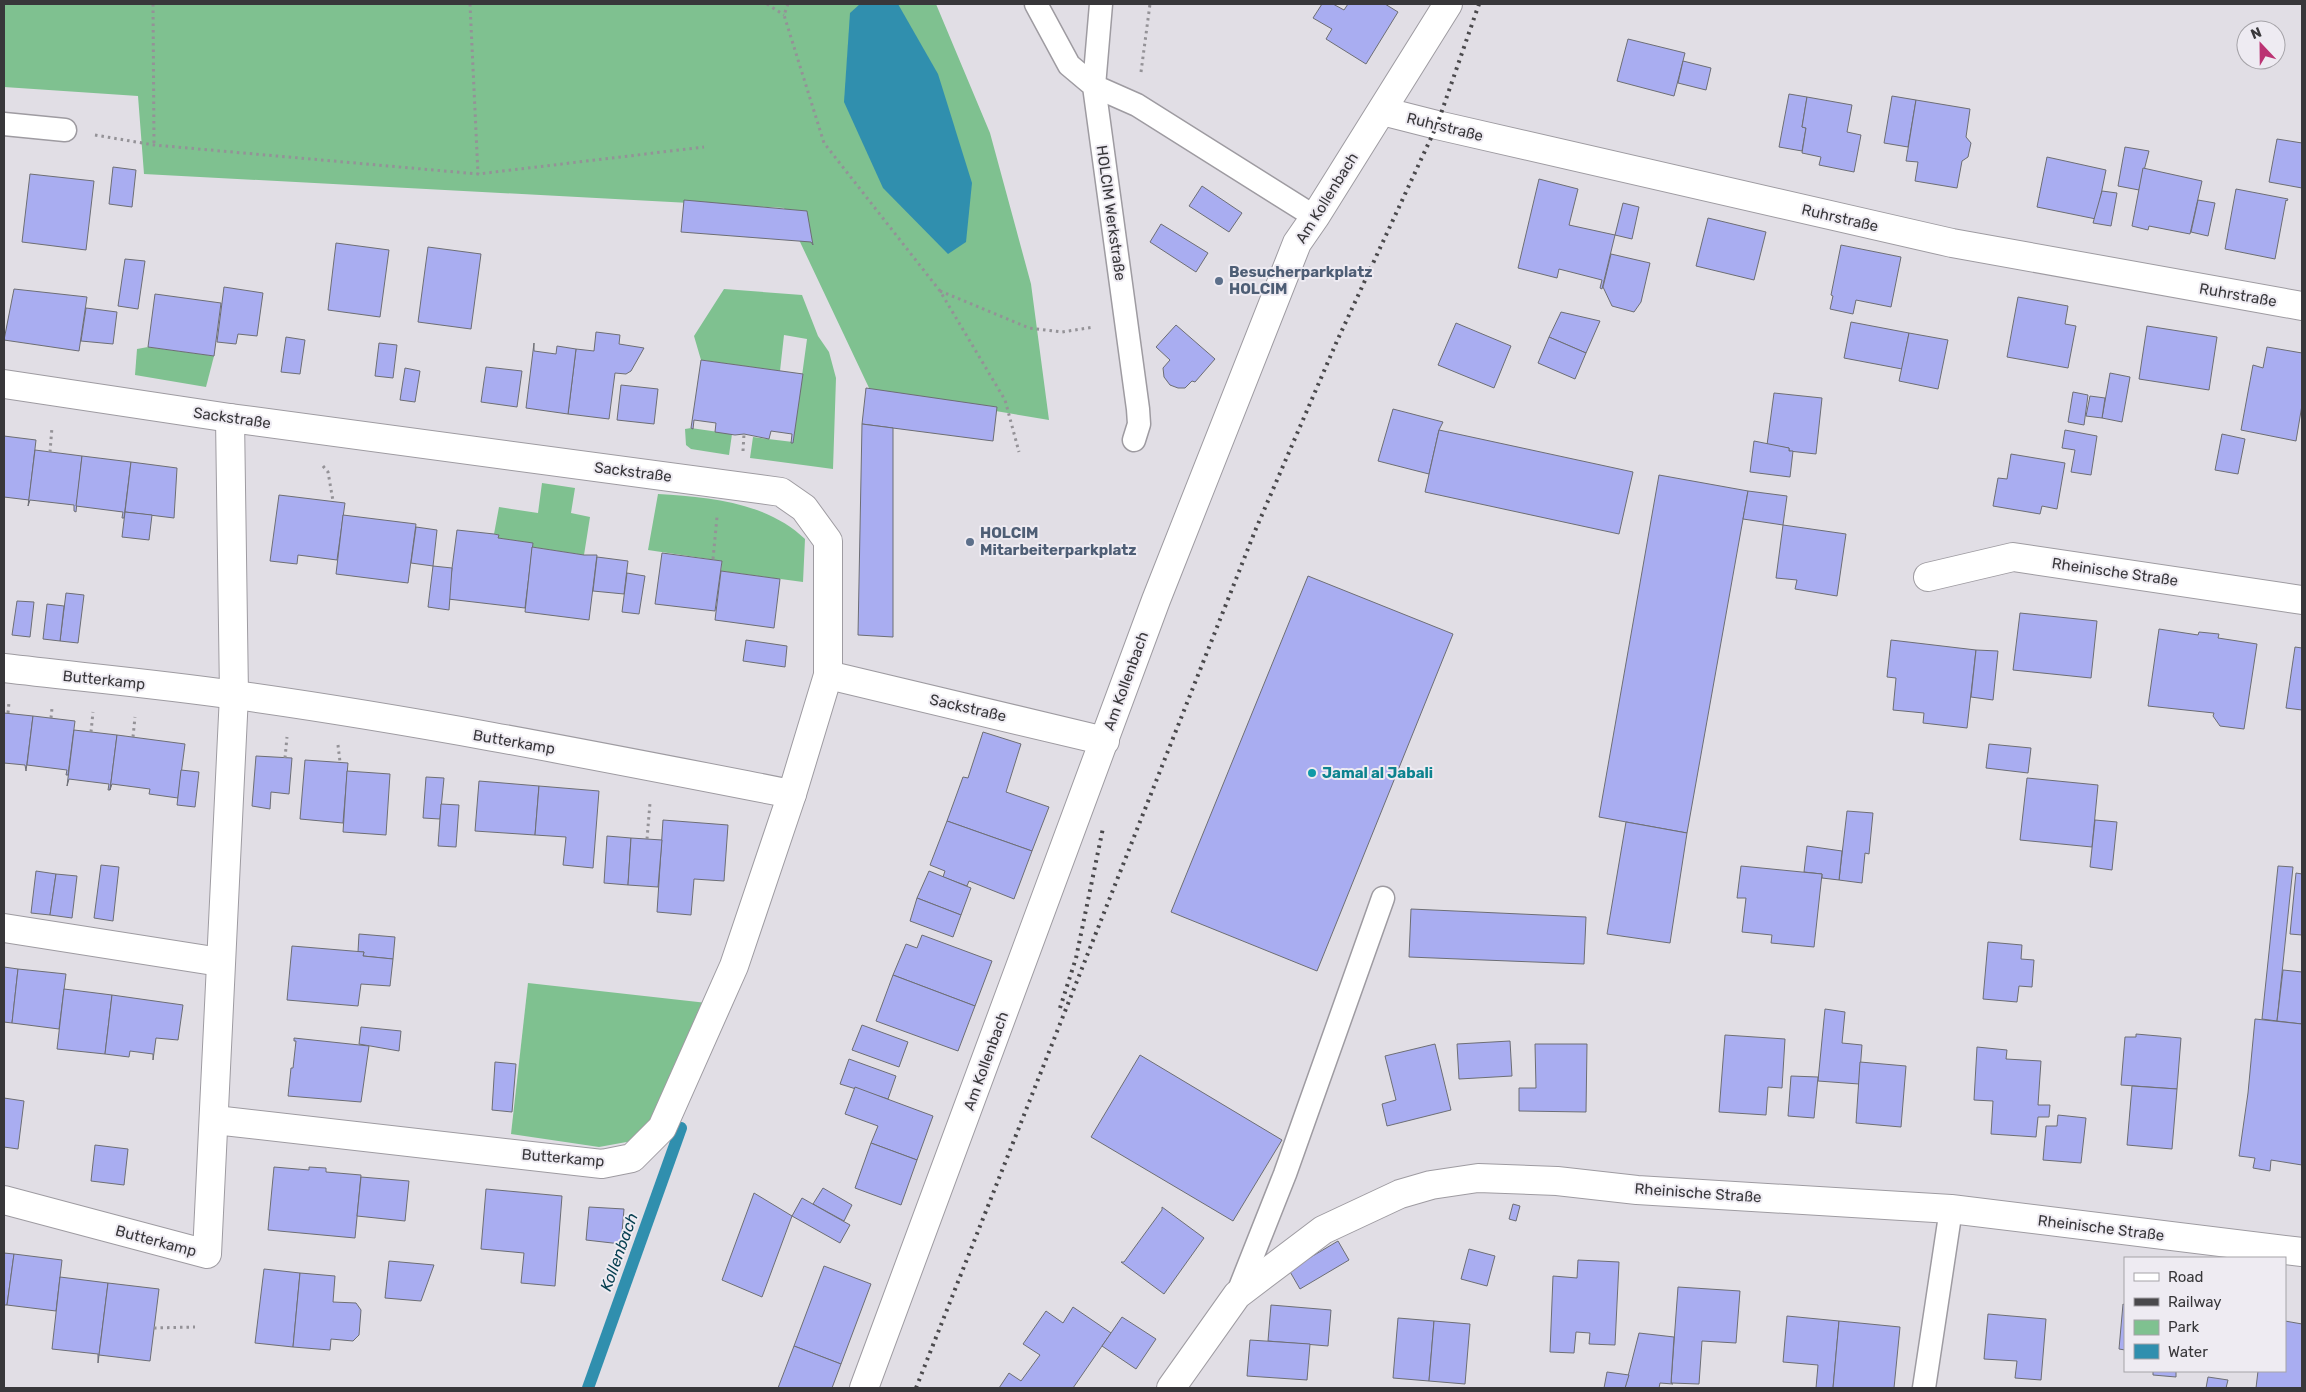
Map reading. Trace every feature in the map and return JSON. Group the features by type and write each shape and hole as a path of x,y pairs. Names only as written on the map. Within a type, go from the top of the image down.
{"street":[{"name":"Am Kollenbach","path":"864,1388 1156,600 1297,243 1448,4"},
{"name":"Ruhrstraße","path":"1382,111 1952,243 2302,306"},
{"name":"Sackstraße","path":"4,384 230,418 781,492 804,508 828,541 828,675 1104,741"},
{"name":"Butterkamp","path":"4,1200 206,1254 215,1120 220,962 234,695 230,418"},
{"name":"Rheinische Straße","path":"1928,577 2014,557 2302,600"},
{"name":"Butterkamp","path":"4,668 234,695 513,741 792,794"},
{"name":"Butterkamp","path":"215,1120 602,1164 632,1158 662,1128 734,966 792,794 828,675"},
{"path":"4,928 220,962"},
{"name":"Rheinische Straße","path":"1171,1388 1237,1295 1323,1230 1400,1194 1431,1185 1478,1178 1557,1181 1637,1190 1951,1209 2302,1252"}],"lane":[{"path":"1036,4 1069,65 1094,86 1137,105 1315,217"},
{"name":"HOLCIM Werkstraße","path":"1101,4 1094,86 1138,409 1139,424 1134,440"},
{"path":"4,124 65,130"},
{"path":"1237,1295 1285,1174 1383,898"},
{"path":"1924,1388 1951,1209"}],"path":[{"path":"153,4 154,145"},
{"path":"470,4 478,174"},
{"path":"767,4 784,15"},
{"path":"788,4 784,15 824,143 940,291 1005,400 1019,452"},
{"path":"65,130 154,145 478,174 704,147"},
{"path":"713,560 720,484"},
{"path":"154,1328 195,1327"}],"green space":[{"path":"4,4 936,4 990,133 1031,284 1049,420 870,390 784,208 144,174 138,96 4,87"},
{"path":"724,289 802,295 818,336 829,352 836,378 833,469 750,458 753,437 793,442 807,339 784,335 780,371 701,360 694,336"},
{"path":"148,347 214,356 206,387 135,375 137,349"},
{"path":"691,428 732,434 729,455 691,449 686,445 685,429"},
{"path":"542,483 575,488 571,513 590,517 584,555 532,547 532,543 498,538 499,535 494,534 499,507 538,513"},
{"path":"658,494 697,497 736,504 755,509 790,527 805,539 803,582 721,571 722,561 648,550"},
{"path":"528,983 707,1003 656,1119 632,1141 599,1147 511,1134"}],"water":[{"path":"860,4 898,4 938,74 972,183 966,242 948,254 883,188 844,102 850,13"}],"building":[{"path":"1322,4 1333,4 1344,10 1348,4 1385,4 1398,12 1366,64 1326,39 1332,29 1313,18"},
{"path":"1628,39 1685,53 1674,96 1617,81"},
{"path":"1683,61 1711,68 1706,90 1678,83"},
{"path":"1789,94 1807,97 1802,127 1806,128 1802,151 1779,147"},
{"path":"1892,96 1916,100 1908,147 1884,143"},
{"path":"1807,97 1852,105 1847,132 1861,135 1854,172 1819,165 1821,157 1802,153 1806,128 1802,127"},
{"path":"1916,100 1970,109 1966,137 1971,143 1968,157 1962,161 1957,188 1915,181 1918,162 1906,161"},
{"path":"2277,139 2302,143 2302,188 2269,182"},
{"path":"2125,147 2149,151 2139,190 2118,186"},
{"path":"2047,157 2106,170 2096,219 2037,207"},
{"path":"113,167 136,170 132,207 109,204"},
{"path":"2143,168 2202,181 2190,234 2149,226 2148,230 2132,226"},
{"path":"30,174 94,181 86,250 22,242"},
{"path":"1539,179 1578,189 1569,225 1615,235 1602,289 1600,288 1602,280 1559,269 1557,278 1518,268"},
{"path":"1202,186 1242,213 1229,232 1189,206"},
{"path":"2236,189 2288,199 2286,200 2275,259 2225,249"},
{"path":"2102,191 2117,193 2111,226 2093,223"},
{"path":"684,200 807,211 813,245 811,242 681,232"},
{"path":"2198,200 2215,203 2208,236 2191,232"},
{"path":"1623,203 1639,207 1632,239 1615,235"},
{"path":"1708,218 1766,232 1754,280 1696,266"},
{"path":"1161,224 1208,253 1196,272 1150,242"},
{"path":"336,243 389,250 380,317 328,310"},
{"path":"1841,245 1901,257 1891,307 1856,300 1853,314 1830,309"},
{"path":"428,247 481,254 471,329 418,322"},
{"path":"1611,254 1650,263 1641,302 1634,312 1612,306 1603,287"},
{"path":"125,259 145,261 138,309 118,306"},
{"path":"224,287 263,293 257,336 238,334 236,344 217,342"},
{"path":"14,289 87,297 79,351 4,340"},
{"path":"155,294 221,303 214,356 148,347"},
{"path":"2018,297 2068,306 2065,324 2076,326 2068,368 2007,357"},
{"path":"86,308 117,312 113,344 81,341"},
{"path":"1561,312 1600,321 1586,353 1549,337"},
{"path":"1851,322 1909,333 1902,369 1844,358"},
{"path":"1456,323 1511,346 1494,388 1438,365"},
{"path":"1176,325 1215,359 1195,382 1192,381 1185,388 1170,385 1164,377 1163,368 1170,360 1156,347"},
{"path":"2147,326 2217,337 2209,390 2139,379"},
{"path":"596,332 620,335 619,344 644,348 631,371 626,374 615,373 609,419 568,414 576,349 594,351"},
{"path":"1909,333 1948,340 1938,389 1899,381"},
{"path":"286,337 305,340 300,374 281,372"},
{"path":"1549,337 1586,353 1575,379 1538,363"},
{"path":"379,343 397,345 393,378 375,376"},
{"path":"534,343 534,351 556,354 557,346 576,349 568,414 526,408"},
{"path":"2267,347 2302,353 2302,405 2296,441 2241,430 2253,365 2263,368"},
{"path":"701,360 803,374 793,443 791,443 792,434 771,431 769,439 744,434 735,435 715,432 716,423 694,420 693,429 691,428"},
{"path":"486,367 522,371 517,407 481,402"},
{"path":"405,368 420,371 415,402 400,400"},
{"path":"2110,373 2130,377 2122,422 2102,418"},
{"path":"621,385 658,389 654,424 617,420"},
{"path":"866,388 997,407 993,441 862,424"},
{"path":"2073,392 2088,395 2084,425 2068,422"},
{"path":"1774,393 1822,398 1816,454 1789,451 1789,448 1767,445"},
{"path":"2090,396 2105,398 2102,418 2086,416"},
{"path":"1393,409 1443,422 1439,430 1429,474 1378,461"},
{"path":"862,424 893,428 893,637 858,635"},
{"path":"1439,430 1633,472 1619,534 1425,492"},
{"path":"2065,430 2097,436 2091,475 2071,472 2075,450 2062,448"},
{"path":"2222,434 2245,439 2238,474 2215,470"},
{"path":"4,436 36,440 29,500 4,497"},
{"path":"1754,441 1789,448 1789,451 1793,451 1790,477 1750,472"},
{"path":"35,450 82,456 76,512 74,511 74,505 30,500 28,506"},
{"path":"2011,454 2065,463 2057,509 2042,506 2040,514 1993,506 1998,478 2007,479"},
{"path":"82,456 131,462 124,518 122,518 123,512 76,506"},
{"path":"131,462 177,468 174,518 125,512"},
{"path":"1659,475 1748,491 1687,833 1599,817"},
{"path":"1748,491 1787,496 1783,525 1743,519"},
{"path":"279,495 345,503 337,560 298,555 297,564 270,561"},
{"path":"125,512 152,515 149,540 122,537"},
{"path":"343,515 416,524 408,583 336,574"},
{"path":"1783,525 1846,534 1837,596 1795,589 1797,580 1776,578"},
{"path":"416,527 437,530 433,566 411,563"},
{"path":"457,530 494,534 499,535 498,538 533,543 525,608 448,599"},
{"path":"532,547 584,555 597,555 589,620 525,612"},
{"path":"662,553 722,561 715,611 655,604"},
{"path":"597,557 628,561 624,594 593,591"},
{"path":"433,566 452,568 449,610 428,607"},
{"path":"721,571 780,579 774,628 715,620"},
{"path":"627,573 645,576 639,614 622,612"},
{"name":"Jamal al Jabali","path":"1308,576 1453,634 1317,971 1171,912"},
{"path":"66,593 84,595 78,643 60,641"},
{"path":"17,601 34,602 30,637 12,635"},
{"path":"47,604 64,606 60,641 43,639"},
{"path":"2020,613 2097,621 2091,678 2013,670"},
{"path":"2159,629 2198,635 2199,632 2219,634 2218,638 2257,644 2244,729 2220,726 2213,716 2214,713 2148,706"},
{"path":"746,640 787,646 785,667 743,661"},
{"path":"1891,640 1976,650 1967,728 1923,723 1924,713 1893,710 1896,678 1887,677"},
{"path":"2295,647 2302,648 2302,710 2286,708"},
{"path":"1976,650 1998,651 1993,700 1971,697"},
{"path":"4,713 33,716 26,771 25,765 4,763"},
{"path":"33,716 75,721 68,775 66,775 67,770 27,765"},
{"path":"74,730 117,735 110,790 108,790 109,784 69,779 67,786"},
{"path":"983,732 1021,744 1006,792 1049,807 1032,851 947,821 963,777 968,778"},
{"path":"117,735 185,744 178,798 149,794 150,789 112,784 110,790"},
{"path":"1989,744 2031,748 2028,773 1986,768"},
{"path":"256,756 292,758 289,794 271,792 270,809 252,806"},
{"path":"305,760 348,763 343,823 300,819"},
{"path":"181,770 199,772 195,807 177,805"},
{"path":"347,771 390,774 386,835 343,832"},
{"path":"426,777 444,778 440,819 423,818"},
{"path":"2027,778 2098,785 2092,847 2020,840"},
{"path":"479,781 539,786 535,835 475,831"},
{"path":"539,786 599,791 593,868 563,865 566,837 535,835"},
{"path":"441,804 459,805 456,847 438,846"},
{"path":"1847,811 1873,813 1869,854 1865,853 1862,883 1839,880"},
{"path":"663,820 728,825 724,881 694,879 691,915 657,912"},
{"path":"2095,820 2117,822 2112,870 2090,867"},
{"path":"947,821 1032,851 1014,899 969,881 967,886 943,877 945,871 930,865"},
{"path":"1626,822 1687,833 1670,943 1607,934"},
{"path":"607,836 631,838 628,885 604,883"},
{"path":"631,838 662,840 658,887 628,885"},
{"path":"1807,846 1842,851 1839,880 1822,878 1822,874 1804,872"},
{"path":"101,865 119,867 113,921 94,918"},
{"path":"1741,866 1822,874 1814,947 1771,943 1772,935 1742,932 1746,898 1737,898"},
{"path":"2278,866 2293,867 2277,1021 2262,1019"},
{"path":"36,871 56,874 50,915 31,913"},
{"path":"929,871 971,888 961,915 917,898"},
{"path":"2296,873 2302,874 2302,935 2290,934"},
{"path":"56,874 77,876 72,918 50,915"},
{"path":"917,898 961,915 953,937 910,921"},
{"path":"1411,909 1586,917 1584,964 1409,957"},
{"path":"359,934 395,937 393,959 363,956 364,952 358,952"},
{"path":"922,935 992,961 975,1006 893,975 906,944 917,948"},
{"path":"1988,942 2022,945 2021,959 2034,960 2032,987 2019,986 2017,1002 1983,999"},
{"path":"292,946 364,952 363,956 393,959 390,986 361,984 358,1006 287,1000"},
{"path":"4,967 18,969 12,1023 4,1022"},
{"path":"18,969 66,974 59,1029 12,1023"},
{"path":"2283,970 2302,972 2302,1024 2277,1021"},
{"path":"893,975 975,1006 958,1051 876,1021"},
{"path":"64,989 112,995 105,1054 57,1049"},
{"path":"112,995 183,1005 178,1040 156,1038 153,1060 153,1054 130,1051 129,1057 105,1054"},
{"path":"1825,1009 1845,1012 1842,1043 1862,1045 1859,1084 1818,1081"},
{"path":"2255,1019 2302,1024 2302,1165 2271,1160 2270,1171 2253,1168 2255,1158 2239,1156 2248,1093"},
{"path":"862,1025 908,1042 899,1067 852,1050"},
{"path":"361,1027 401,1031 399,1051 359,1044"},
{"path":"2136,1034 2181,1038 2177,1089 2121,1085 2125,1037 2136,1037"},
{"path":"1725,1035 1785,1039 1782,1088 1768,1087 1766,1115 1719,1112"},
{"path":"294,1038 369,1046 361,1102 288,1096 296,1041 294,1041"},
{"path":"1510,1041 1512,1076 1459,1079 1457,1044"},
{"path":"1435,1044 1451,1110 1387,1126 1382,1104 1396,1100 1385,1056"},
{"path":"1535,1044 1587,1044 1586,1112 1519,1111 1519,1088 1536,1088"},
{"path":"1977,1047 2007,1050 2006,1059 2041,1061 2038,1105 2050,1105 2049,1117 2038,1117 2036,1137 1991,1134 1993,1101 1974,1100"},
{"path":"1140,1055 1282,1140 1233,1221 1091,1137"},
{"path":"849,1059 896,1076 888,1099 840,1084"},
{"path":"495,1062 516,1064 512,1112 492,1110"},
{"path":"1860,1062 1906,1066 1901,1127 1856,1123"},
{"path":"1791,1076 1818,1077 1814,1118 1788,1116"},
{"path":"2132,1086 2177,1089 2172,1149 2127,1145"},
{"path":"855,1087 933,1116 917,1160 871,1143 878,1126 845,1114"},
{"path":"4,1098 24,1101 18,1149 4,1147"},
{"path":"2058,1115 2086,1118 2081,1163 2043,1160 2046,1126 2057,1126"},
{"path":"871,1143 917,1160 901,1205 855,1188"},
{"path":"95,1145 128,1149 124,1185 91,1181"},
{"path":"274,1167 309,1170 309,1167 326,1168 326,1172 361,1175 355,1238 268,1230"},
{"path":"361,1177 409,1181 405,1221 357,1216"},
{"path":"823,1188 852,1205 844,1221 813,1204"},
{"path":"486,1189 562,1196 555,1286 521,1283 524,1253 481,1249"},
{"path":"754,1193 792,1216 762,1297 722,1280"},
{"path":"802,1198 850,1225 840,1243 792,1216"},
{"path":"1513,1204 1520,1206 1516,1221 1509,1219"},
{"path":"589,1207 624,1209 621,1244 586,1240"},
{"path":"1162,1207 1204,1238 1164,1294 1121,1262 1124,1262 1162,1210"},
{"path":"1338,1241 1349,1260 1300,1289 1289,1270"},
{"path":"1469,1249 1495,1256 1487,1286 1461,1279"},
{"path":"4,1253 14,1254 7,1305 4,1305"},
{"path":"14,1254 62,1260 56,1311 7,1305"},
{"path":"1578,1260 1619,1262 1615,1345 1589,1344 1590,1333 1576,1332 1574,1353 1550,1352 1553,1276 1577,1278"},
{"path":"389,1261 434,1265 421,1301 385,1298"},
{"path":"824,1266 871,1284 841,1364 794,1346"},
{"path":"264,1269 300,1273 293,1347 255,1343"},
{"path":"300,1273 335,1276 333,1302 356,1303 361,1310 359,1335 353,1341 331,1339 330,1350 293,1347"},
{"path":"60,1277 108,1283 98,1363 98,1354 52,1349"},
{"path":"108,1283 159,1289 150,1361 99,1355"},
{"path":"1678,1287 1740,1291 1736,1343 1702,1341 1699,1384 1671,1383"},
{"path":"2123,1304 2124,1350 2119,1349"},
{"path":"1271,1305 1331,1310 1328,1346 1268,1341"},
{"path":"1073,1307 1111,1333 1073,1388 999,1388 1009,1373 1021,1381 1040,1355 1023,1344 1046,1311 1063,1323"},
{"path":"1988,1314 2046,1319 2041,1380 2015,1378 2017,1361 1984,1359"},
{"path":"1787,1316 1839,1321 1833,1388 1816,1388 1818,1365 1783,1362"},
{"path":"1122,1317 1156,1339 1136,1369 1102,1346"},
{"path":"1398,1318 1434,1321 1429,1381 1393,1378"},
{"path":"1434,1321 1470,1324 1465,1384 1429,1381"},
{"path":"1839,1321 1900,1327 1894,1388 1833,1388"},
{"path":"2286,1321 2302,1324 2302,1388 2256,1388 2258,1372 2286,1372"},
{"path":"1639,1333 1674,1337 1671,1383 1673,1384 1660,1383 1659,1388 1625,1388"},
{"path":"1250,1340 1310,1344 1307,1380 1247,1376"},
{"path":"794,1346 841,1364 832,1388 778,1388"},
{"path":"1607,1372 1629,1375 1625,1388 1604,1388"},
{"path":"2153,1372 2176,1372 2176,1377 2153,1375"},
{"path":"2208,1377 2228,1380 2226,1388 2206,1388"}],"waterway":[{"name":"Kollenbach","path":"588,1388 681,1128"}],"railway":[{"path":"916,1388 1255,531 1337,341 1437,125 1479,4"},
{"path":"1060,1008 1076,958 1103,828"}],"place":[{"name":"Besucherparkplatz HOLCIM","path":"1219,281"},
{"name":"HOLCIM Mitarbeiterparkplatz","path":"970,542"},
{"name":"Jamal al Jabali","path":"1312,773"}]}
